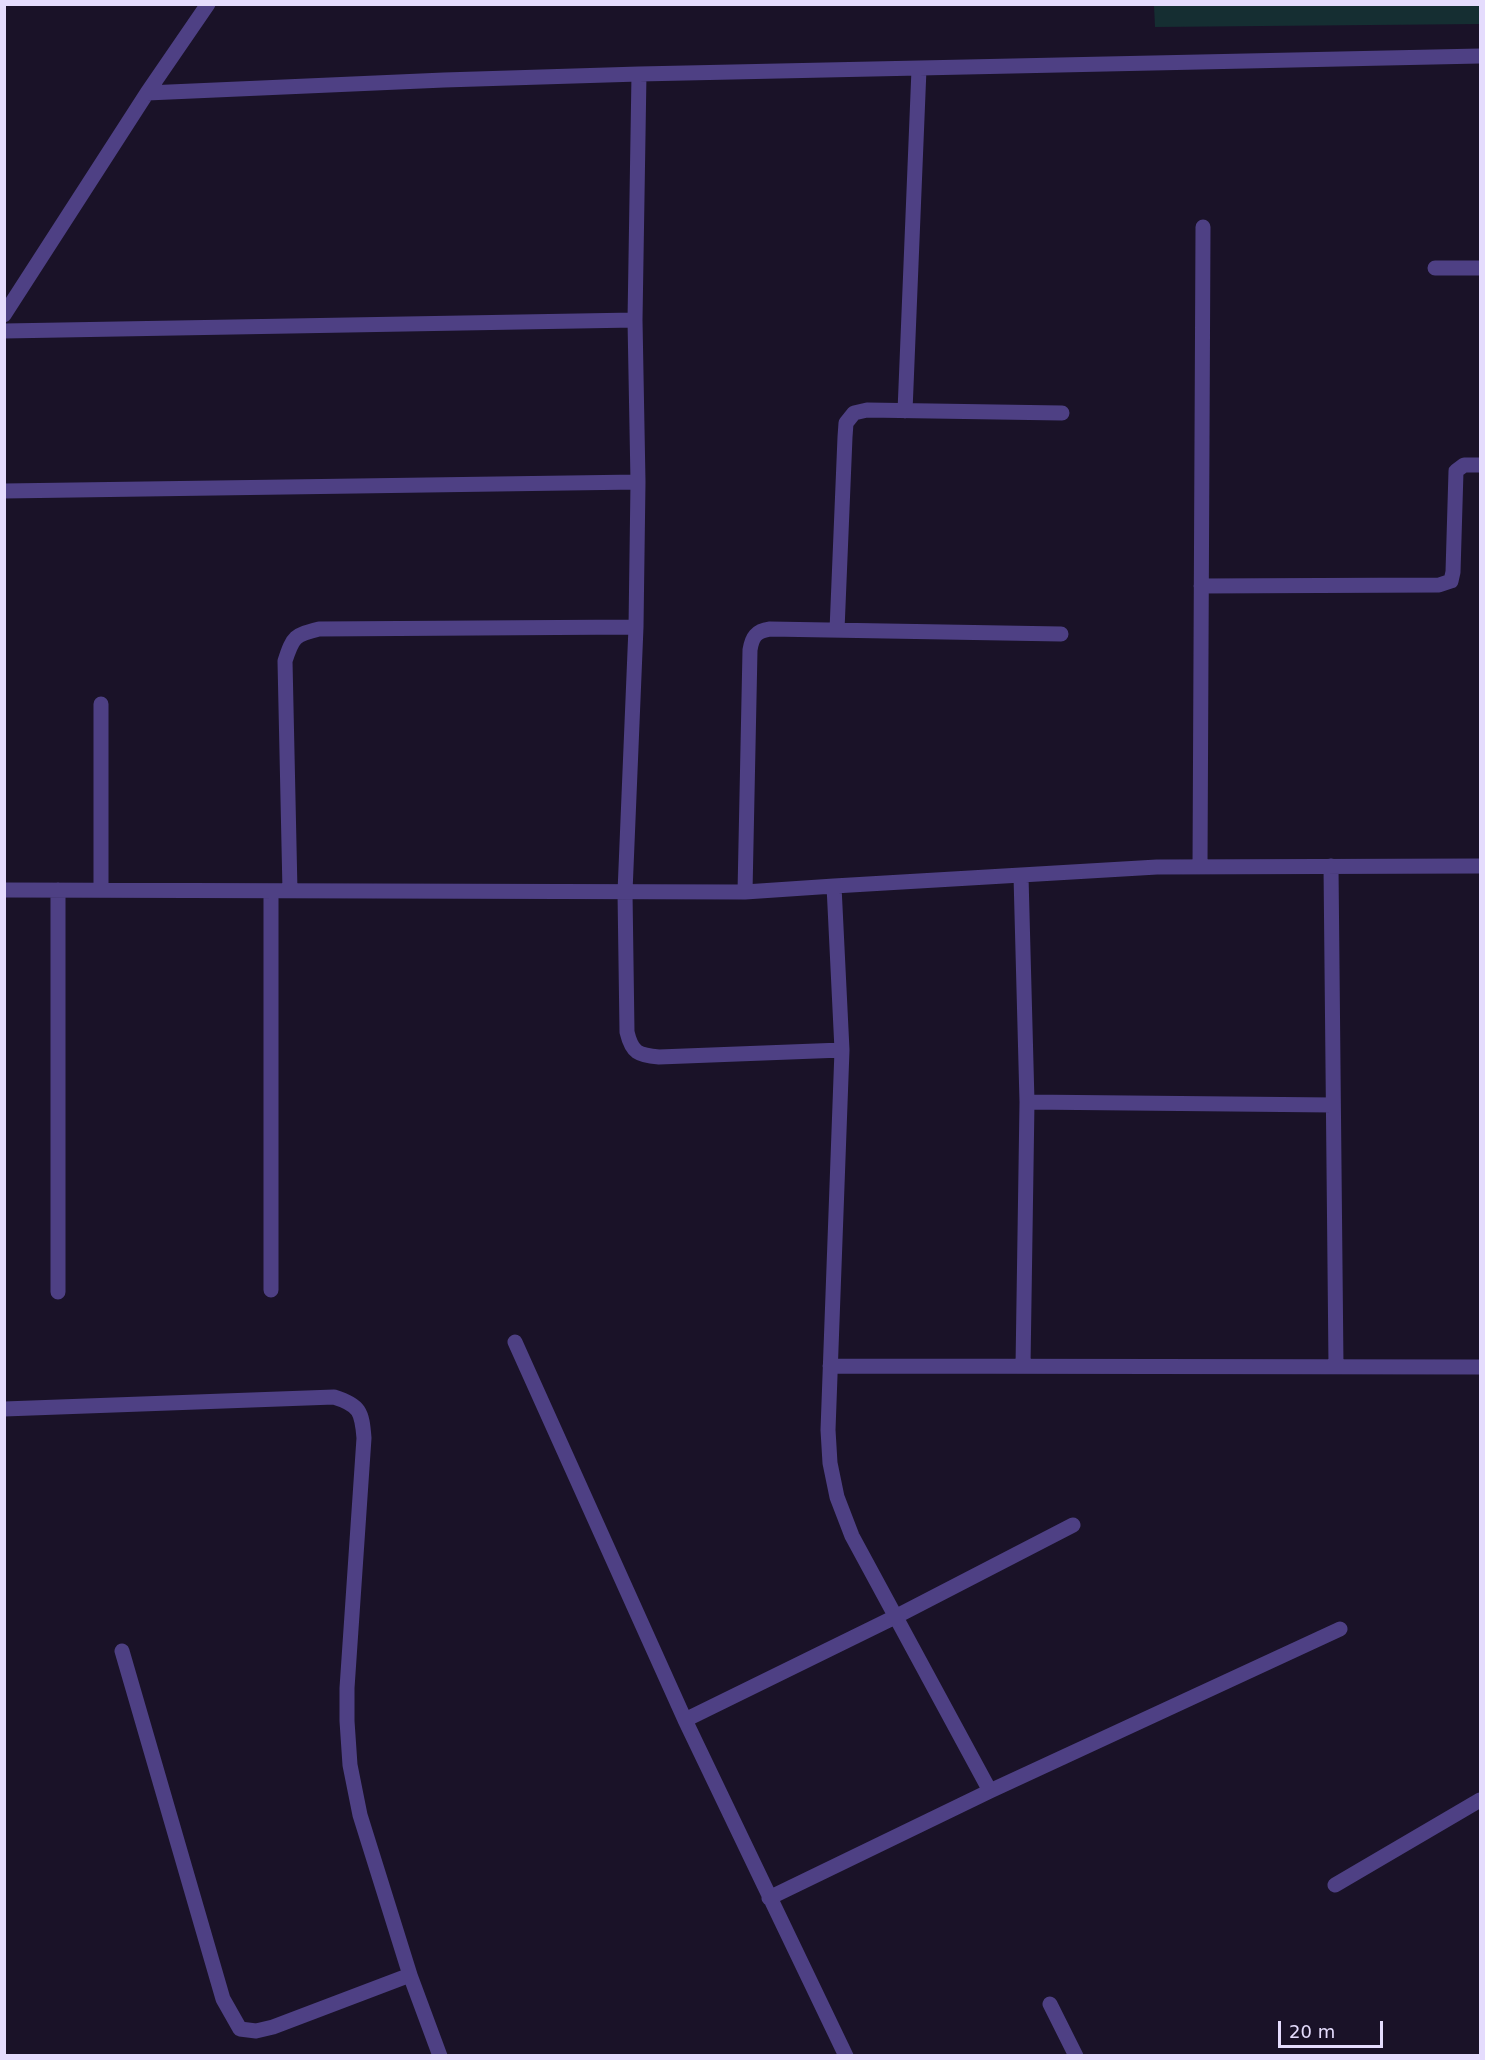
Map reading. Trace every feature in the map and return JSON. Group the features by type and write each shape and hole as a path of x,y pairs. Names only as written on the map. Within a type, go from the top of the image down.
{"street":[{"path":"4,315 147,93 208,4"},
{"path":"147,93 432,80 639,74 1480,56"},
{"path":"905,411 919,69"},
{"path":"639,74 634,320 638,482 636,627 624,892 627,1032 630,1046 642,1055 658,1057 842,1050"},
{"path":"1200,866 1203,227"},
{"path":"1435,268 1480,268"},
{"path":"4,331 634,320"},
{"path":"837,630 846,423 854,413 867,410 1062,413"},
{"path":"1201,586 1439,585 1450,581 1453,572 1455,471 1464,465 1480,465"},
{"path":"4,491 638,482"},
{"path":"290,891 285,661 290,645 298,634 319,629 636,627"},
{"path":"745,892 752,640 759,631 770,629 1060,634"},
{"path":"101,704 101,890"},
{"path":"4,890 745,892 1200,866 1480,866"},
{"path":"1331,866 1336,1366"},
{"path":"1021,876 1027,1102 1023,1366"},
{"path":"834,886 842,1050 828,1430 830,1463 837,1497 852,1536 990,1791"},
{"path":"58,890 58,1292"},
{"path":"271,891 271,1290"},
{"path":"1027,1102 1333,1106"},
{"path":"515,1342 685,1720 846,2055"},
{"path":"830,1366 1480,1367"},
{"path":"4,1409 334,1397 352,1402 362,1416 364,1438 347,1688 350,1765 360,1815 410,1975 440,2055"},
{"path":"685,1720 897,1616 1073,1525"},
{"path":"769,1898 990,1791 1340,1629"},
{"path":"122,1651 223,1999 240,2029 256,2031 273,2027 410,1975"},
{"path":"1335,1885 1480,1800"},
{"path":"1050,2004 1076,2055"}],"green space":[{"path":"1154,5 1480,5 1480,24 1155,27"}]}
